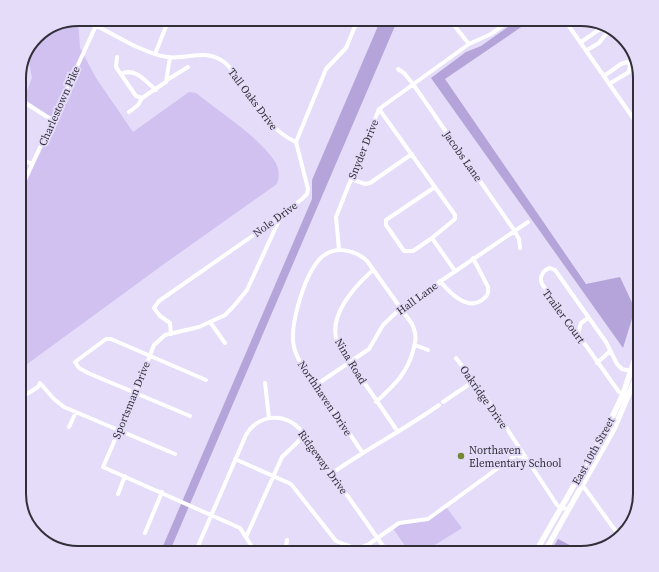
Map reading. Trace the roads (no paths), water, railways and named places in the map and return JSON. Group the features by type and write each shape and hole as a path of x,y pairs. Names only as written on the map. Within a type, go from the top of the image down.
{"main road":[{"name":"East 10th Street","path":"540,546 602,438 619,404 633,365"},
{"name":"East 10th Street","path":"548,546 625,407 633,386"}],"street":[{"name":"Tall Oaks Drive","path":"97,26 155,54 170,57 203,54 222,60 232,70 274,128 283,136 296,142"},
{"name":"Charlestown Pike","path":"26,177 97,26"},
{"path":"155,54 166,26"},
{"path":"296,142 326,69 346,48 355,26"},
{"path":"455,26 469,44"},
{"name":"Snyder Drive","path":"339,249 336,217 380,109 469,44 489,35 502,26"},
{"path":"569,26 633,118"},
{"path":"581,42 599,29"},
{"path":"587,50 602,40 606,34 605,32"},
{"path":"117,57 116,67 136,96 142,98"},
{"path":"167,80 170,57"},
{"path":"604,76 621,64 627,62 630,64 628,72 609,84"},
{"path":"129,112 138,105 142,98 188,67"},
{"name":"Jacobs Lane","path":"398,69 404,72 413,84 515,231 519,239 520,248"},
{"path":"121,74 132,72 136,73 156,90"},
{"path":"26,104 52,120"},
{"path":"380,109 455,215 455,219 432,238 413,251 404,251 386,225 386,220 435,187"},
{"name":"Nole Drive","path":"171,334 168,320 160,316 154,308 159,300 281,216 307,194 306,182 296,142"},
{"path":"351,179 365,184 370,183 412,154"},
{"path":"26,161 32,164"},
{"name":"Sportsman Drive","path":"252,546 240,528 103,467 135,394 149,354 159,338 183,332 225,315 247,290 281,216"},
{"name":"Hall Lane","path":"316,385 371,347 383,325 401,308 528,222"},
{"path":"432,238 455,271"},
{"path":"339,249 358,253 367,260 416,332 417,341 406,371 398,381 376,402"},
{"name":"Northhaven Drive","path":"339,249 323,256 315,266 298,307 293,327 293,337 296,354 362,452"},
{"path":"440,281 450,294 471,304 476,304 487,296 488,287 473,258"},
{"name":"Trailer Court","path":"623,394 619,392 597,363 542,284 540,279 544,271 550,268 555,270 622,368 631,371"},
{"name":"Nina Road","path":"373,270 350,292 334,327 338,344 376,402 398,432"},
{"path":"578,334 581,324 588,318"},
{"path":"210,322 225,343"},
{"path":"190,416 88,373 79,368 75,362 106,339 110,339 149,354 206,380"},
{"path":"415,345 428,350"},
{"path":"597,363 610,352"},
{"name":"Oakridge Drive","path":"456,358 474,381 557,505 561,508"},
{"path":"443,402 474,381"},
{"path":"198,546 249,430 262,420 269,418 265,382"},
{"path":"27,394 38,387 40,383 59,403 76,412 175,454"},
{"path":"619,404 625,407"},
{"path":"332,474 362,452 398,432 439,405"},
{"path":"69,428 76,412"},
{"name":"Ridgeway Drive","path":"269,418 278,418 295,424 383,546"},
{"path":"246,537 282,457 304,435"},
{"path":"362,546 378,538 399,523 428,519 516,455 526,458"},
{"path":"235,459 288,482 297,490 336,541 349,546"},
{"path":"118,494 125,476"},
{"path":"578,479 616,532"},
{"path":"145,533 162,492"},
{"path":"561,508 569,509"},
{"path":"286,546 287,540"}],"place":[{"name":"Northaven Elementary School","path":"461,456"}]}
